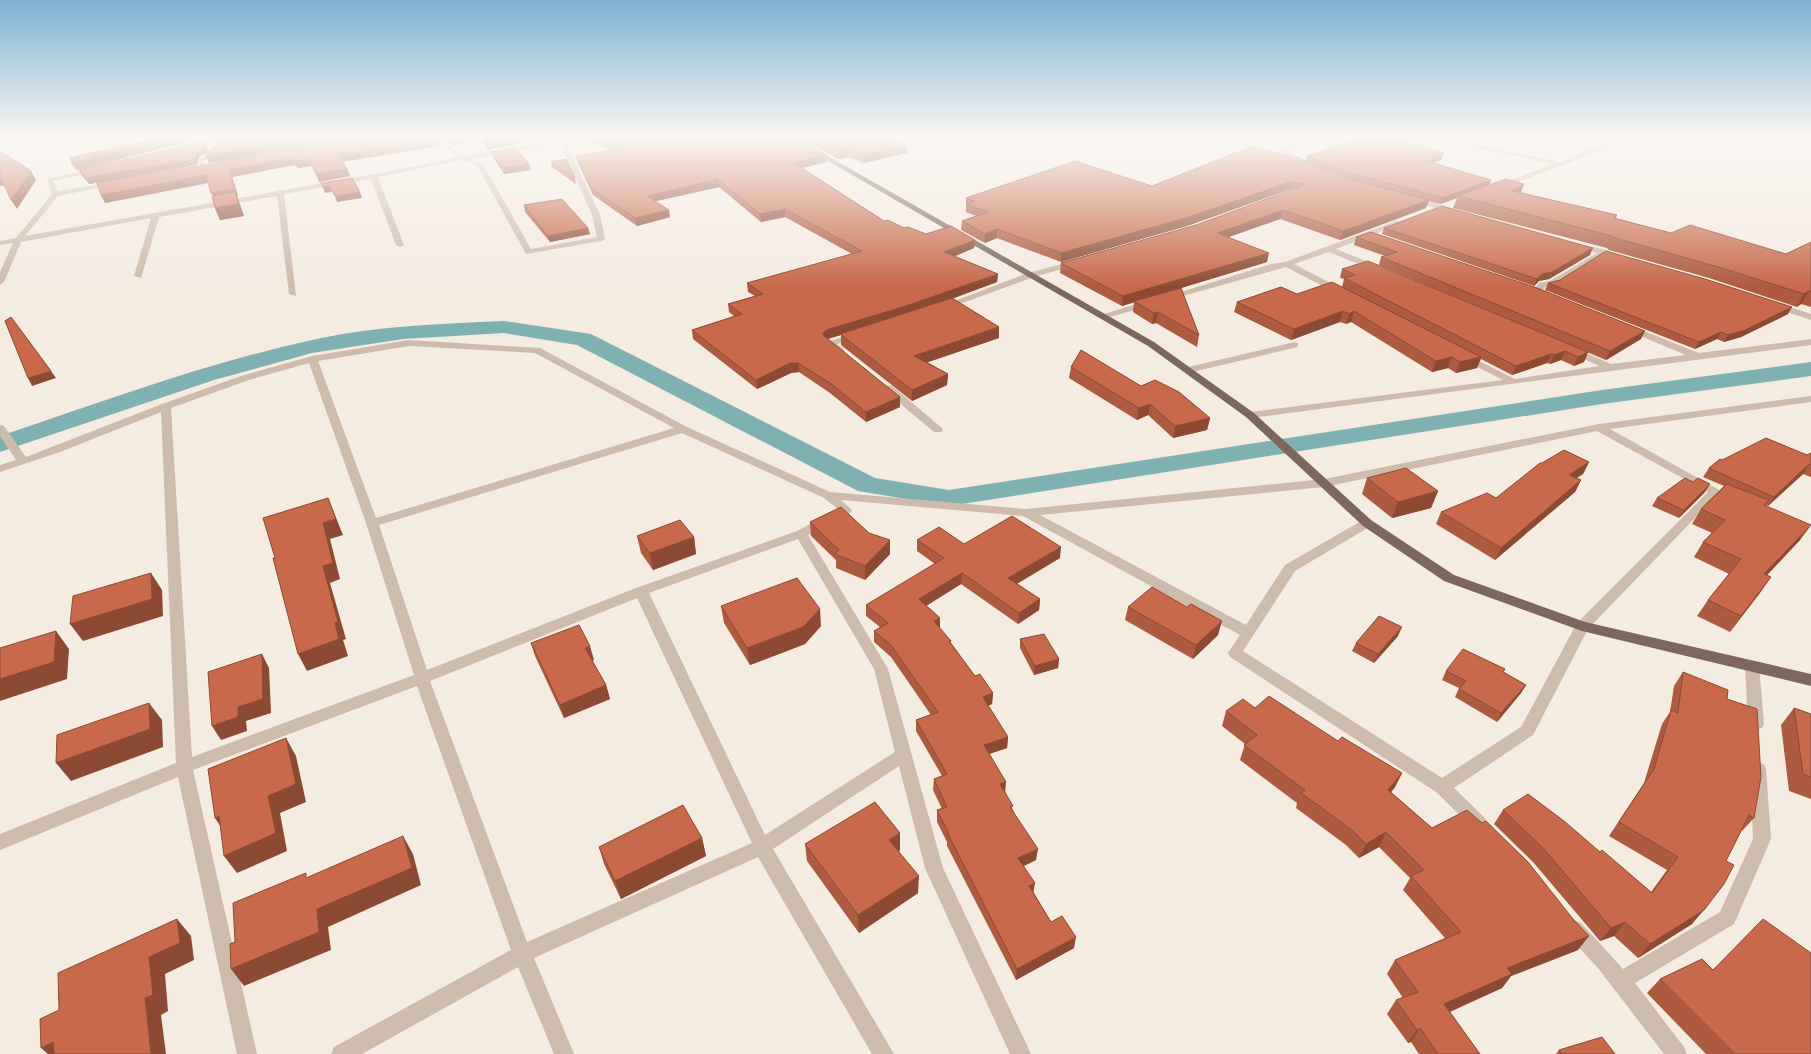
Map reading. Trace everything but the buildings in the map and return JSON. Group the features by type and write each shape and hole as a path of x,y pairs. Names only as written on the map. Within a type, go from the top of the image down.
{"main road":[{"path":"879,188 1151,344 1253,417 1367,523 1449,578 1582,626 1811,680"}],"street":[{"path":"53,188 56,194"},
{"path":"0,282 18,240 56,194 88,188"},
{"path":"0,244 307,188"},
{"path":"379,188 400,244"},
{"path":"493,188 529,252 601,239 601,232 583,188"},
{"path":"1487,191 1495,188"},
{"path":"280,193 294,294"},
{"path":"1407,198 1462,212"},
{"path":"1424,214 1460,200"},
{"path":"138,276 156,215"},
{"path":"1103,316 1274,266 1287,264 1405,221"},
{"path":"1368,234 1386,241"},
{"path":"1566,242 1631,260"},
{"path":"1327,248 1390,275"},
{"path":"1527,289 1541,294 1542,285 1552,283 1604,252"},
{"path":"938,309 1031,275 1087,259"},
{"path":"1287,264 1348,296"},
{"path":"1767,302 1811,317"},
{"path":"1617,324 1698,356"},
{"path":"845,355 830,343 865,332"},
{"path":"1253,417 1514,382 1610,367 1811,342"},
{"path":"0,469 245,378 312,360 409,343 537,350 683,428 828,495 846,510 801,534 641,591 422,678 184,767 0,842"},
{"path":"1188,370 1295,345"},
{"path":"1562,346 1610,367"},
{"path":"1453,350 1514,382"},
{"path":"312,360 372,523 422,678 522,954 564,1054"},
{"path":"882,384 938,430"},
{"path":"828,495 1026,513 1320,479 1599,427 1811,399"},
{"path":"166,406 184,767 247,1054"},
{"path":"1442,787 1527,731 1582,626 1719,493 1599,427"},
{"path":"0,428 14,446 23,462"},
{"path":"372,523 683,428"},
{"path":"1026,513 1248,633"},
{"path":"1367,523 1290,568 1235,653 1442,787 1491,834"},
{"path":"801,534 881,670 934,868 1021,1054"},
{"path":"641,591 762,846 884,1054"},
{"path":"1621,982 1727,918 1762,839 1752,666"},
{"path":"342,1054 522,954 762,846 904,754"},
{"path":"1565,919 1605,961 1677,1054"}],"waterway":[{"path":"0,444 206,375 310,347 403,333 504,327 583,339 868,485 949,498 1602,397 1811,369"}]}
